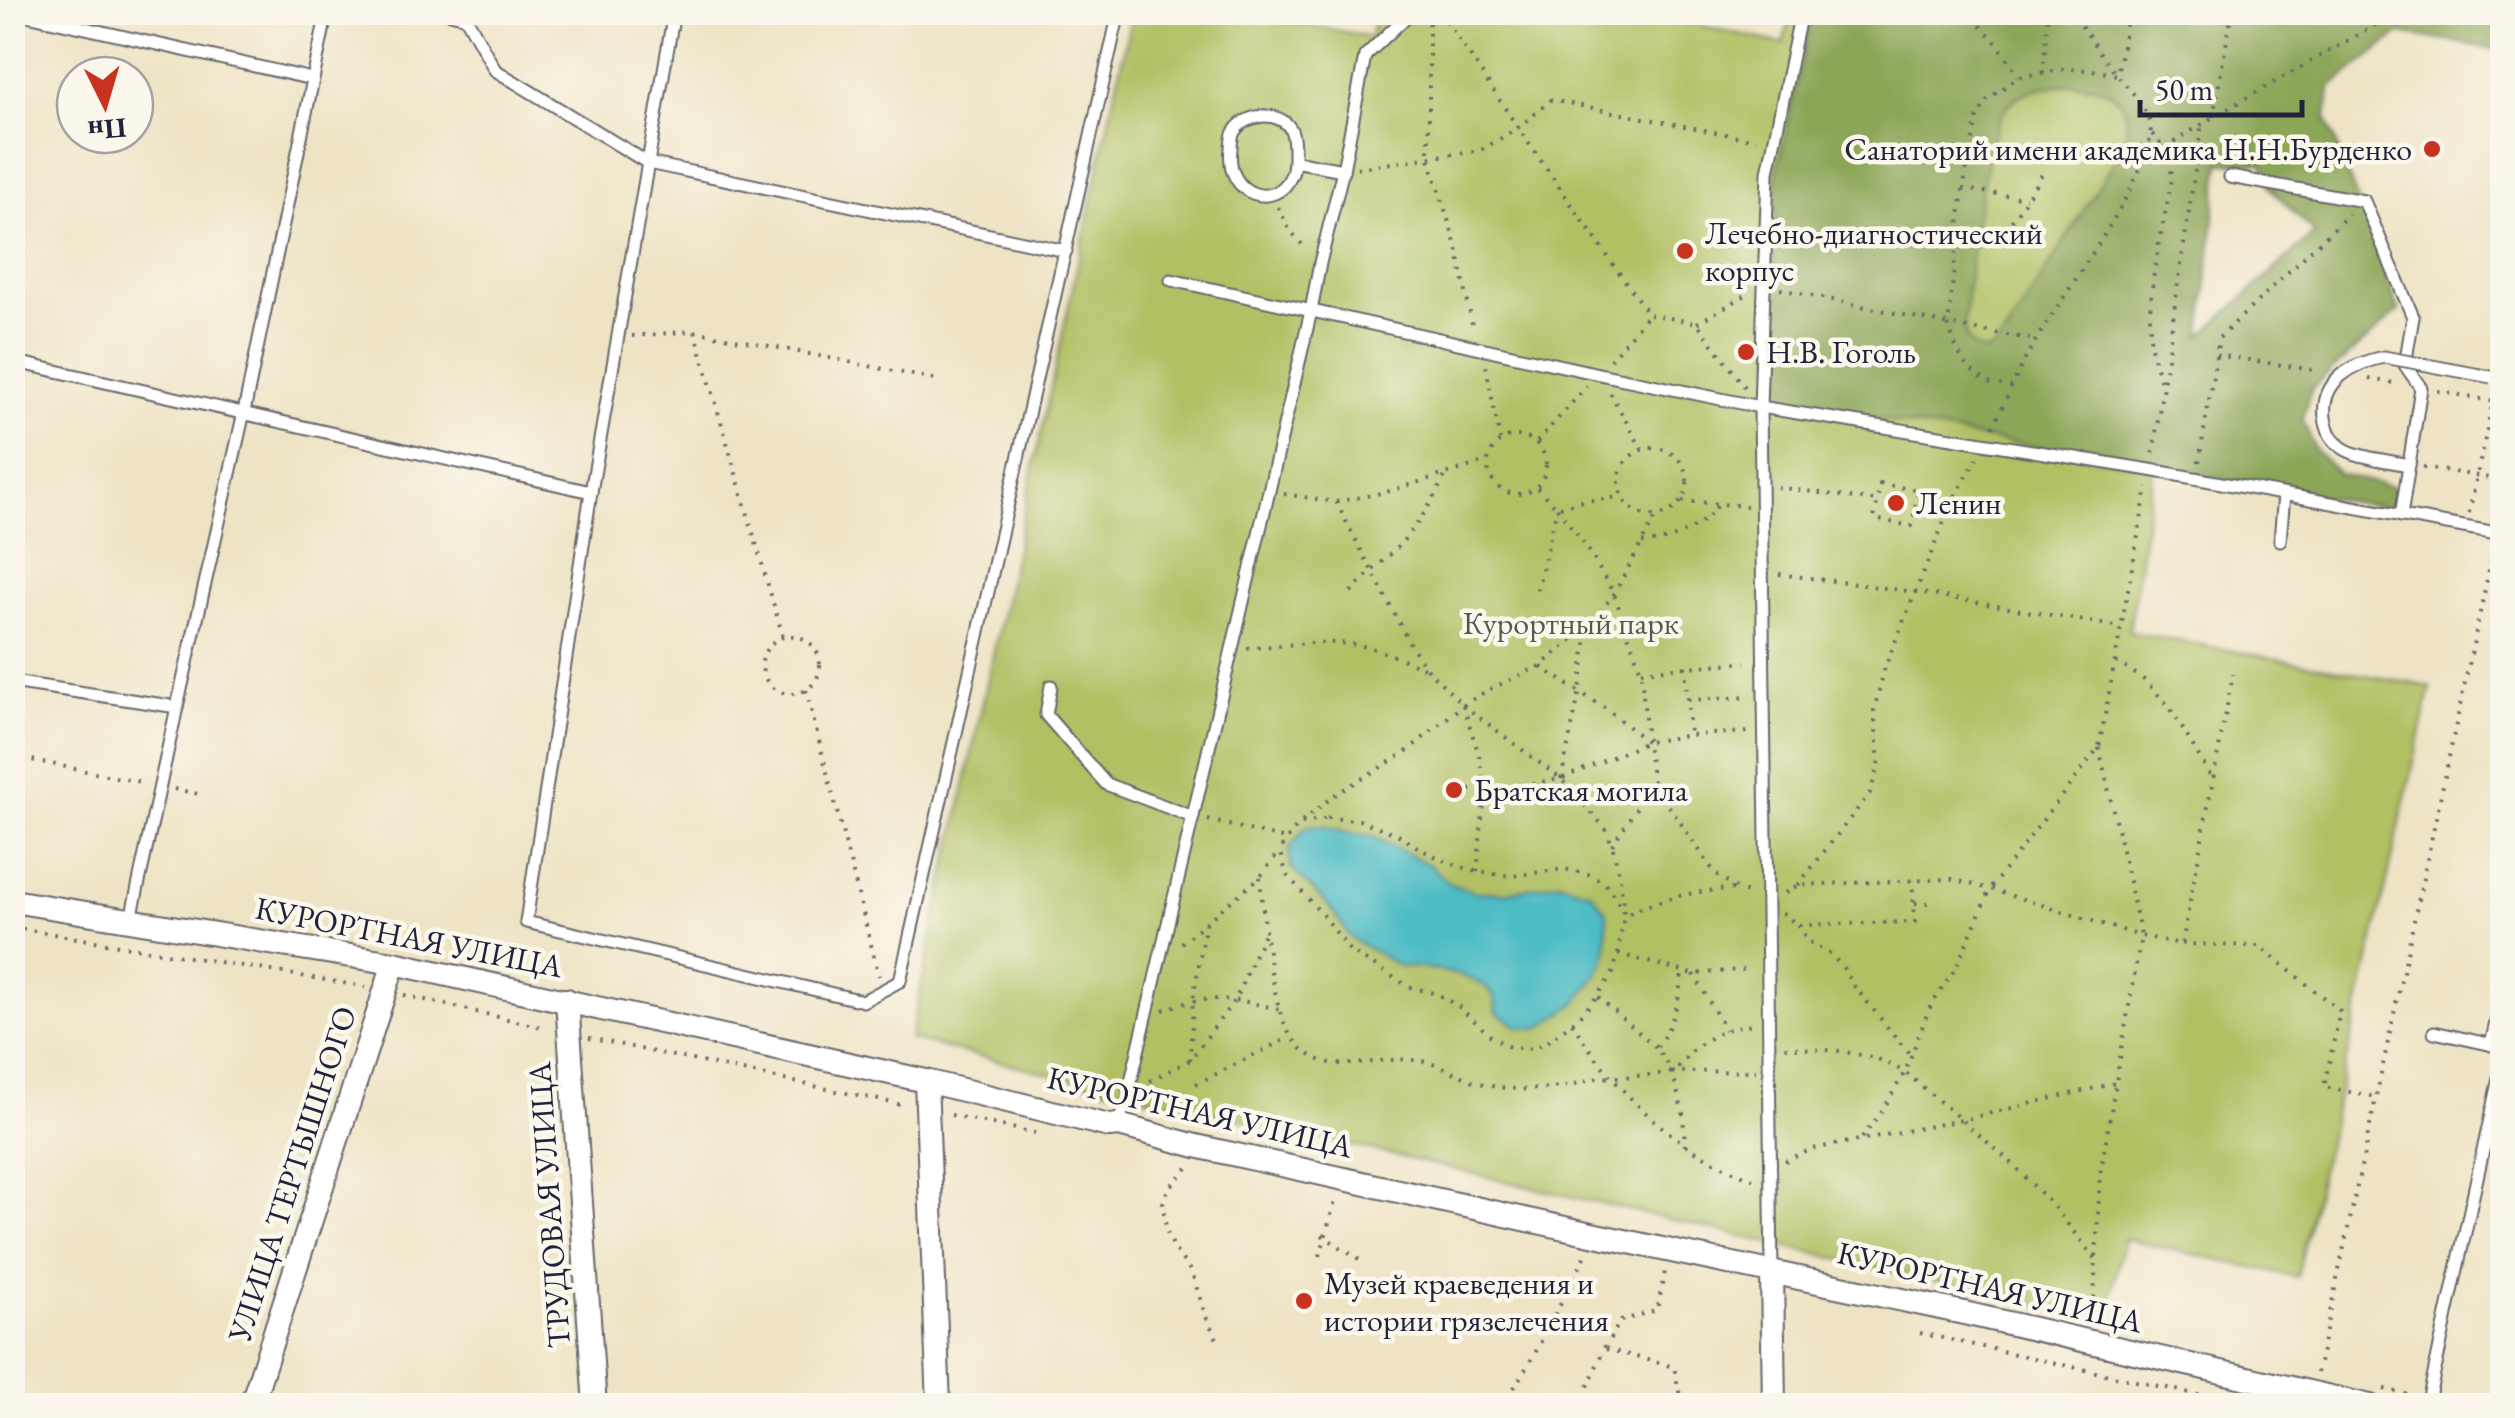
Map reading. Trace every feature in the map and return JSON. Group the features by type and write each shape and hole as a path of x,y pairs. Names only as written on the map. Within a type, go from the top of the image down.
{"street":[{"name":"КУРОРТНАЯ УЛИЦА","path":"12,901 394,963 926,1081 1110,1126 1122,1115 1196,1146 1964,1313 2370,1406"},
{"name":"УЛИЦА ТЕРТЫШНОГО","path":"252,1406 394,963"},
{"name":"ТРУДОВАЯ УЛИЦА","path":"568,1000 595,1406"},
{"path":"926,1081 939,1406"},
{"path":"1772,1272 1774,1406"}],"lane":[{"path":"14,12 62,18 312,79"},
{"path":"131,919 244,412 326,12"},
{"path":"446,12 466,17 495,70 648,164 1066,251"},
{"path":"674,12 592,492 526,922 863,1001 900,981 1119,12"},
{"path":"1129,1090 1311,311 1365,56 1411,12"},
{"path":"1772,1272 1760,407 1762,286 1768,172 1802,12"},
{"path":"1277,118 1289,126 1294,161 1292,176 1272,194 1255,194 1240,188 1230,159 1233,134 1243,120 1277,118"},
{"path":"1294,161 1343,170"},
{"path":"2230,176 2364,201 2412,317 2405,365 2421,388 2400,516"},
{"path":"1172,280 1760,407 2150,470 2500,533"},
{"path":"2408,465 2349,452 2329,434 2324,408 2327,393 2348,370 2368,360 2384,358 2491,376"},
{"path":"12,362 592,492"},
{"path":"2280,540 2284,495"},
{"path":"12,682 177,707"},
{"path":"1052,686 1046,716 1106,784 1194,816"},
{"path":"2434,1032 2497,1046 2502,996"},
{"path":"2427,1406 2502,1064"}],"path":[{"path":"1430,12 1429,158 1458,252 1500,440"},
{"path":"1441,12 1648,314 1697,324 1760,407"},
{"path":"1964,12 2007,54 2018,77"},
{"path":"2043,73 2048,12"},
{"path":"1768,902 1798,885 1870,794 1878,764 1874,710 1884,667 1952,502 2036,340 2097,246 2150,145 2150,120 2140,99 2117,75 2072,12"},
{"path":"2117,75 2128,12"},
{"path":"2214,117 2232,12"},
{"path":"2165,148 2398,12"},
{"path":"2012,388 1988,384 1967,366 1948,324 1977,118 1987,100 2018,77 2065,69 2117,75"},
{"path":"1343,170 1481,150 1518,128 1550,100 1774,144"},
{"path":"2092,1342 2100,1174 2140,936 2099,747 2150,470 2202,124"},
{"path":"2152,134 2165,148 2172,178 2155,269 2150,341 2162,386"},
{"path":"2006,230 2044,171"},
{"path":"1964,190 2026,198"},
{"path":"1272,194 1290,229 1320,264"},
{"path":"2196,479 2219,338 2364,201"},
{"path":"1697,324 1762,286 2036,340"},
{"path":"695,332 783,637"},
{"path":"618,337 695,332 938,380"},
{"path":"1598,374 1642,449"},
{"path":"2466,528 2493,401"},
{"path":"1518,435 1536,442 1546,456 1546,470 1537,487 1518,495 1499,490 1490,478 1488,461 1489,453 1500,440 1518,435"},
{"path":"1642,449 1666,450 1683,466 1686,488 1681,501 1667,512 1638,512 1622,497 1619,474 1624,463 1642,449"},
{"path":"1269,490 1336,502 1386,492 1488,461"},
{"path":"2408,465 2502,480"},
{"path":"1351,592 1406,539 1429,508 1446,474"},
{"path":"1880,484 1918,490 1912,526 1874,519 1877,501 1880,484"},
{"path":"1762,485 1877,501"},
{"path":"1537,487 1586,546 1614,594 1641,671 1653,782 1715,874 1768,902 1798,925 1808,941 1830,954 1911,1056"},
{"path":"1558,508 1622,497"},
{"path":"1681,501 1762,508"},
{"path":"1281,849 1288,876 1350,951 1408,986 1448,1000 1507,1046 1527,1048 1544,1044 1598,997 1613,973 1624,915 1620,877 1606,829 1562,779 1463,704 1428,669 1409,642 1336,502"},
{"path":"1642,543 1688,532 1719,504"},
{"path":"1537,590 1558,508"},
{"path":"1159,963 1260,877 1286,839 1333,796 1406,752 1463,704 1540,666 1588,626 1614,594 1657,515"},
{"path":"2312,1392 2500,533"},
{"path":"1763,572 1916,592 2120,627"},
{"path":"1562,779 1588,626"},
{"path":"783,637 800,637 818,653 819,674 806,690 782,692 766,679 763,660 767,649 783,637"},
{"path":"1232,650 1350,644 1428,669"},
{"path":"1641,671 1764,660"},
{"path":"2115,662 2142,678 2169,706 2213,780"},
{"path":"1540,666 1610,711 1646,742"},
{"path":"1685,666 1690,734"},
{"path":"2182,944 2233,674"},
{"path":"806,690 883,990"},
{"path":"1688,700 1764,696"},
{"path":"1463,704 1480,755 1485,790 1477,872"},
{"path":"1459,790 1562,779 1646,742 1690,734 1765,731"},
{"path":"1862,1138 1904,1072 1929,1010 1957,966 1990,889 2099,747"},
{"path":"12,756 199,794"},
{"path":"1612,844 1653,782"},
{"path":"1194,816 1286,839"},
{"path":"1298,826 1327,818 1359,820 1477,872 1512,876 1564,869 1588,874 1604,884 1624,915"},
{"path":"1260,877 1265,931 1280,1010 1290,1037 1309,1055 1336,1066 1409,1059 1434,1063 1490,1086 1532,1088 1672,1072 1771,1070"},
{"path":"1798,885 1952,879 2140,936 2182,944 2259,946 2340,1011 2324,1087 2376,1097"},
{"path":"1798,925 1915,922 1912,880"},
{"path":"1624,915 1684,894 1736,888"},
{"path":"1914,903 1930,902"},
{"path":"1190,1060 1193,1000 1206,920"},
{"path":"12,928 385,990 570,1034 928,1110"},
{"path":"1129,1090 1190,1060 1236,998 1265,931"},
{"path":"1618,954 1694,974 1769,968"},
{"path":"1656,1047 1673,1021 1682,972"},
{"path":"1694,974 1724,1030"},
{"path":"1598,997 1656,1047 1672,1072 1683,1113 1685,1146"},
{"path":"1147,1016 1193,1000 1236,998 1280,1010"},
{"path":"1672,1072 1708,1038 1738,1026 1770,1022"},
{"path":"1572,1023 1630,1100 1685,1146 1725,1169 1772,1185"},
{"path":"1196,1084 1290,1037"},
{"path":"1770,1046 1840,1051 1876,1058 1904,1072 2013,1164 2098,1262"},
{"path":"1772,1170 1813,1149 1962,1120 2116,1082"},
{"path":"1191,1165 1168,1188 1163,1203 1166,1230 1192,1273 1217,1339"},
{"path":"1320,1256 1342,1178"},
{"path":"1324,1235 1364,1264"},
{"path":"1502,1406 1534,1355 1596,1235"},
{"path":"1580,1406 1604,1348 1621,1321 1657,1310 1670,1251"},
{"path":"1920,1333 2248,1406"},
{"path":"1604,1348 1674,1367 1682,1406"}],"green space":[{"name":"Курортный парк","path":"1641,12 1783,44 1791,13 2401,13 2205,127 2129,632 2431,687 2297,1277 2124,1239 2105,1321 910,1039 1132,13 1248,13 1370,37 1376,13"},
{"path":"2445,12 2502,26 2502,50 2400,33 2330,88 2327,119 2399,311 2312,388 2302,418 2315,450 2339,474 2395,488 2392,509 1772,401 1776,175 1812,13","holes":["2076,84 2104,90 2121,103 2127,123 2120,152 2014,322 1997,346 1986,352 1980,350 1969,342 1964,322 1978,206 2000,119 2010,103 2024,93","2220,163 2263,163 2269,187 2315,233 2201,336"]}],"water":[{"path":"1324,826 1371,836 1428,864 1452,885 1475,892 1504,893 1559,882 1591,892 1607,912 1604,962 1575,1004 1540,1028 1519,1027 1497,1012 1493,994 1485,986 1464,976 1399,966 1351,938 1329,906 1291,868 1289,849 1306,827"}],"place":[{"name":"Санаторий имени академика Н.Н.Бурденко","path":"2432,149"},
{"name":"Лечебно-диагностический корпус","path":"1685,251"},
{"name":"Н.В. Гоголь","path":"1746,352"},
{"name":"Ленин","path":"1896,503"},
{"name":"Братская могила","path":"1454,790"},
{"name":"Музей краеведения и истории грязелечения","path":"1304,1301"}]}
